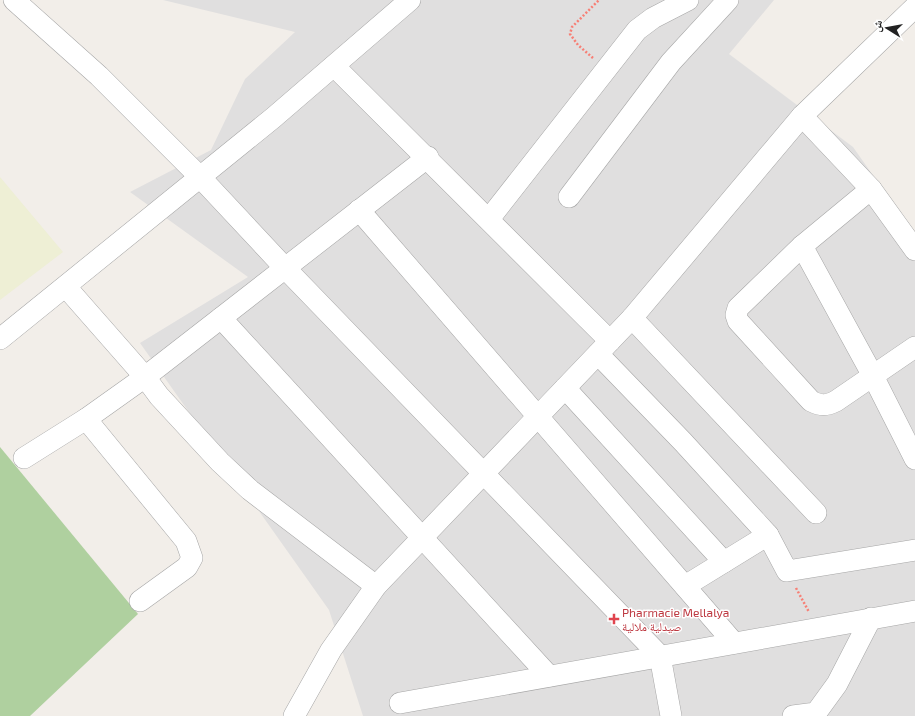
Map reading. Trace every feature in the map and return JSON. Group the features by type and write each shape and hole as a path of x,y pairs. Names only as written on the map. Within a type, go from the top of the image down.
{"street":[{"path":"14,0 99,76 200,177 285,268 660,656 670,716"},
{"path":"0,339 200,177 334,66 410,0"},
{"path":"489,219 637,30 653,18 688,0"},
{"path":"569,197 671,62 728,0"},
{"path":"294,716 331,650 376,586 632,318 802,116 915,7"},
{"path":"334,66 428,157 489,219 604,347 683,442 768,535 787,571 915,550"},
{"path":"802,116 871,189 915,250"},
{"path":"24,458 86,419 145,377 428,157"},
{"path":"871,189 802,246 738,308 736,315 738,321 811,401 821,405 827,406 836,401 915,347"},
{"path":"359,210 734,643"},
{"path":"802,246 874,376 915,459"},
{"path":"66,287 145,377 159,396 191,433 250,490 376,586"},
{"path":"221,318 549,676"},
{"path":"632,318 816,513"},
{"path":"565,388 724,562"},
{"path":"86,419 186,540 192,558 187,567 140,601"},
{"path":"685,586 768,535"},
{"path":"400,703 915,611"},
{"path":"793,716 815,715 837,684 871,618"}],"path":[{"path":"598,0 572,27 570,34 578,45 606,70"},
{"path":"787,571 817,628"}],"shaded area":[{"path":"163,0 774,0 729,54 853,147 915,235 915,716 363,716 329,610 140,343 248,277 130,192 211,150 245,79 295,32"}],"green space":[{"path":"0,177 63,252 0,300"},
{"path":"0,447 138,614 30,716 0,716"}],"place":[{"name":"Pharmacie Mellalya صيدلية ملالية","path":"614,619"}]}
